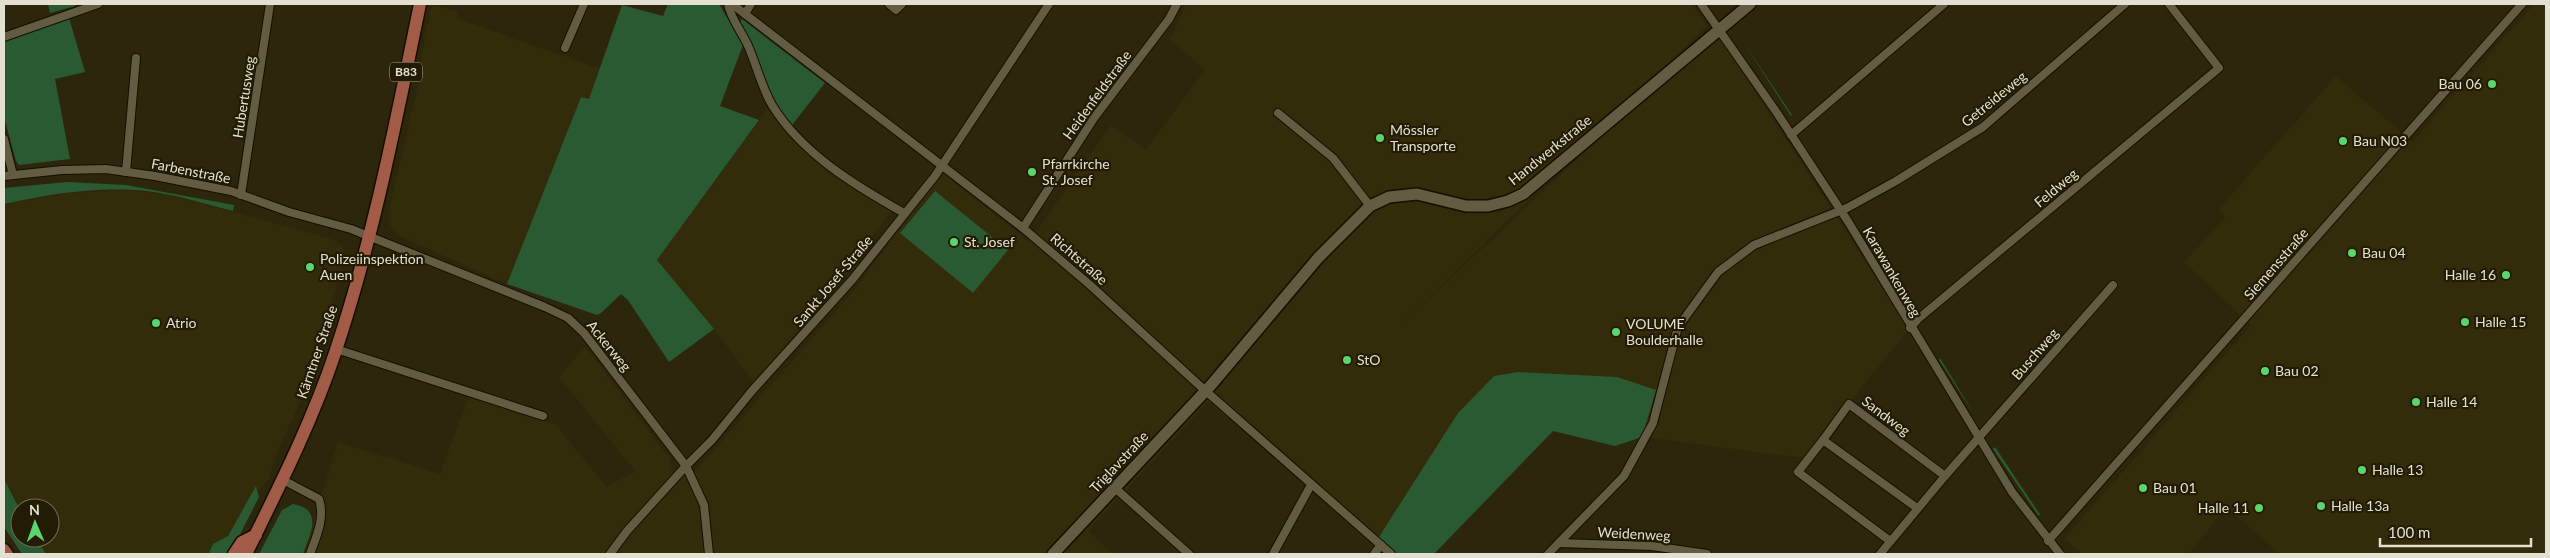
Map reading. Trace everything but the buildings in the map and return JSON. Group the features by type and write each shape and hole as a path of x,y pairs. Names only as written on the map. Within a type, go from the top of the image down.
{"main road":[{"name":"Kärntner Straße","path":"246,554 282,480 336,349 368,236 392,140 420,4"},
{"path":"234,554 242,542 256,535"},
{"path":"4,550 7,554"}],"street":[{"path":"4,37 98,4"},
{"name":"Hubertusweg","path":"241,195 270,4"},
{"path":"565,48 584,4"},
{"path":"728,4 729,12 748,46 771,103 782,119 799,138 857,187 904,213"},
{"name":"Richtstraße","path":"732,4 1023,228 1090,285 1311,485 1391,554"},
{"path":"744,14 751,4"},
{"path":"889,4 896,10 902,4"},
{"name":"Sankt Josef-Straße","path":"610,554 627,531 712,440 751,392 852,280 942,166 1049,4"},
{"name":"Heidenfeldstraße","path":"1023,228 1094,118 1169,19 1177,4"},
{"name":"Karawankenweg","path":"1701,4 1791,135 1840,211 1978,440 2012,492 2060,554"},
{"name":"Handwerkstraße","path":"1206,391 1318,258 1370,206 1389,197 1417,194 1466,206 1488,206 1523,194 1750,4"},
{"path":"1791,135 1944,4"},
{"name":"Getreideweg","path":"1548,554 1624,476 1653,423 1678,327 1718,272 1754,245 1840,211 1896,181 1983,127 2125,4"},
{"name":"Feldweg","path":"1910,328 1918,319 2219,68 2168,4"},
{"name":"Siemensstraße","path":"2048,540 2522,4"},
{"path":"126,172 136,58"},
{"path":"1278,113 1333,158 1370,206"},
{"path":"4,139 13,175"},
{"name":"Farbenstraße","path":"4,176 84,169 126,172 231,191 368,236"},
{"name":"Ackerweg","path":"368,236 568,318 584,333 686,466 704,506 709,554"},
{"name":"Buschweg","path":"1978,440 2113,285"},
{"path":"336,349 543,416"},
{"name":"Triglavstraße","path":"1053,554 1206,391"},
{"name":"Sandweg","path":"1890,541 1798,472 1849,404 1945,476"},
{"path":"1823,440 1917,508"},
{"path":"1880,554 1917,508 1978,440"},
{"path":"282,480 319,499 322,509 322,521 310,554"},
{"path":"1273,554 1311,485"},
{"path":"1115,488 1189,554"},
{"name":"Weidenweg","path":"1559,543 1652,546 1707,554"},
{"path":"1374,554 1381,545"}],"shaded area":[{"path":"1186,4 1692,4 1707,26 1405,321 1715,30 1909,329 1804,458 1642,437 1617,377 1518,372 1494,376 1458,413 1377,540 1208,402 1088,531 1113,554 303,554 338,442 440,474 469,396 556,425 607,487 635,471 559,377 585,346 670,459 671,473 693,474 858,286 940,171 1029,242 1111,125 1146,150 1205,69 1170,40"},
{"path":"2534,4 2546,4 2546,554 2280,554 2226,507 2189,554 2082,554 2064,539 2251,325 2184,262 2225,218 2219,209 2336,76 2412,142"},
{"path":"432,5 458,12 457,18 600,69 589,100 581,97 507,284 406,239 397,234 389,224 390,206 419,81 424,42"},
{"path":"770,106 800,145 855,190 893,210 755,384 714,329 657,260"},
{"name":"Atrio","path":"126,190 167,194 332,239 342,245 345,257 318,350 316,368 279,448 267,482 258,490 256,487 228,536 209,553 46,554 42,548 60,548 60,498 14,498 4,479 4,204 68,193"}],"green space":[{"path":"48,4 74,4 75,6 50,13"},
{"path":"668,4 719,4 743,45 720,106 759,120 657,260 714,329 669,362 628,300 621,294 597,315 507,284 581,97 589,99 622,5 663,16"},
{"path":"69,18 85,72 55,79 70,159 19,165 16,161 4,117 4,41"},
{"path":"742,19 825,83 792,125 773,100 739,24"},
{"path":"1742,40 1792,115 1791,116"},
{"path":"67,182 126,185 234,205 233,211 157,192 128,190 92,190 56,194 4,204 4,188"},
{"name":"St. Josef","path":"935,191 1008,250 973,293 900,233"},
{"path":"1940,358 1976,417 1939,360"},
{"path":"1518,372 1617,377 1656,390 1642,437 1615,446 1553,431 1434,554 1393,554 1377,540 1458,413 1494,376"},
{"path":"1995,447 2041,516 2038,515 1993,449"},
{"path":"4,479 14,498 10,498 10,536 4,527"},
{"path":"256,486 259,497 230,554 201,554 209,553 213,544 228,536"},
{"path":"293,504 309,511 312,517 311,531 303,554 259,554 282,510"},
{"path":"18,548 42,548 46,554 22,554"}],"place":[{"name":"Bau 06","path":"2492,84"},
{"name":"Mössler Transporte","path":"1380,138"},
{"name":"Bau N03","path":"2343,141"},
{"name":"Pfarrkirche St. Josef","path":"1032,172"},
{"name":"St. Josef","path":"954,242"},
{"name":"Bau 04","path":"2352,253"},
{"name":"Polizeiinspektion Auen","path":"310,267"},
{"name":"Halle 16","path":"2506,275"},
{"name":"Halle 15","path":"2465,322"},
{"name":"Atrio","path":"156,323"},
{"name":"VOLUME Boulderhalle","path":"1616,332"},
{"name":"StO","path":"1347,360"},
{"name":"Bau 02","path":"2265,371"},
{"name":"Halle 14","path":"2416,402"},
{"name":"Halle 13","path":"2362,470"},
{"name":"Bau 01","path":"2143,488"},
{"name":"Halle 13a","path":"2321,506"},
{"name":"Halle 11","path":"2259,508"}]}
